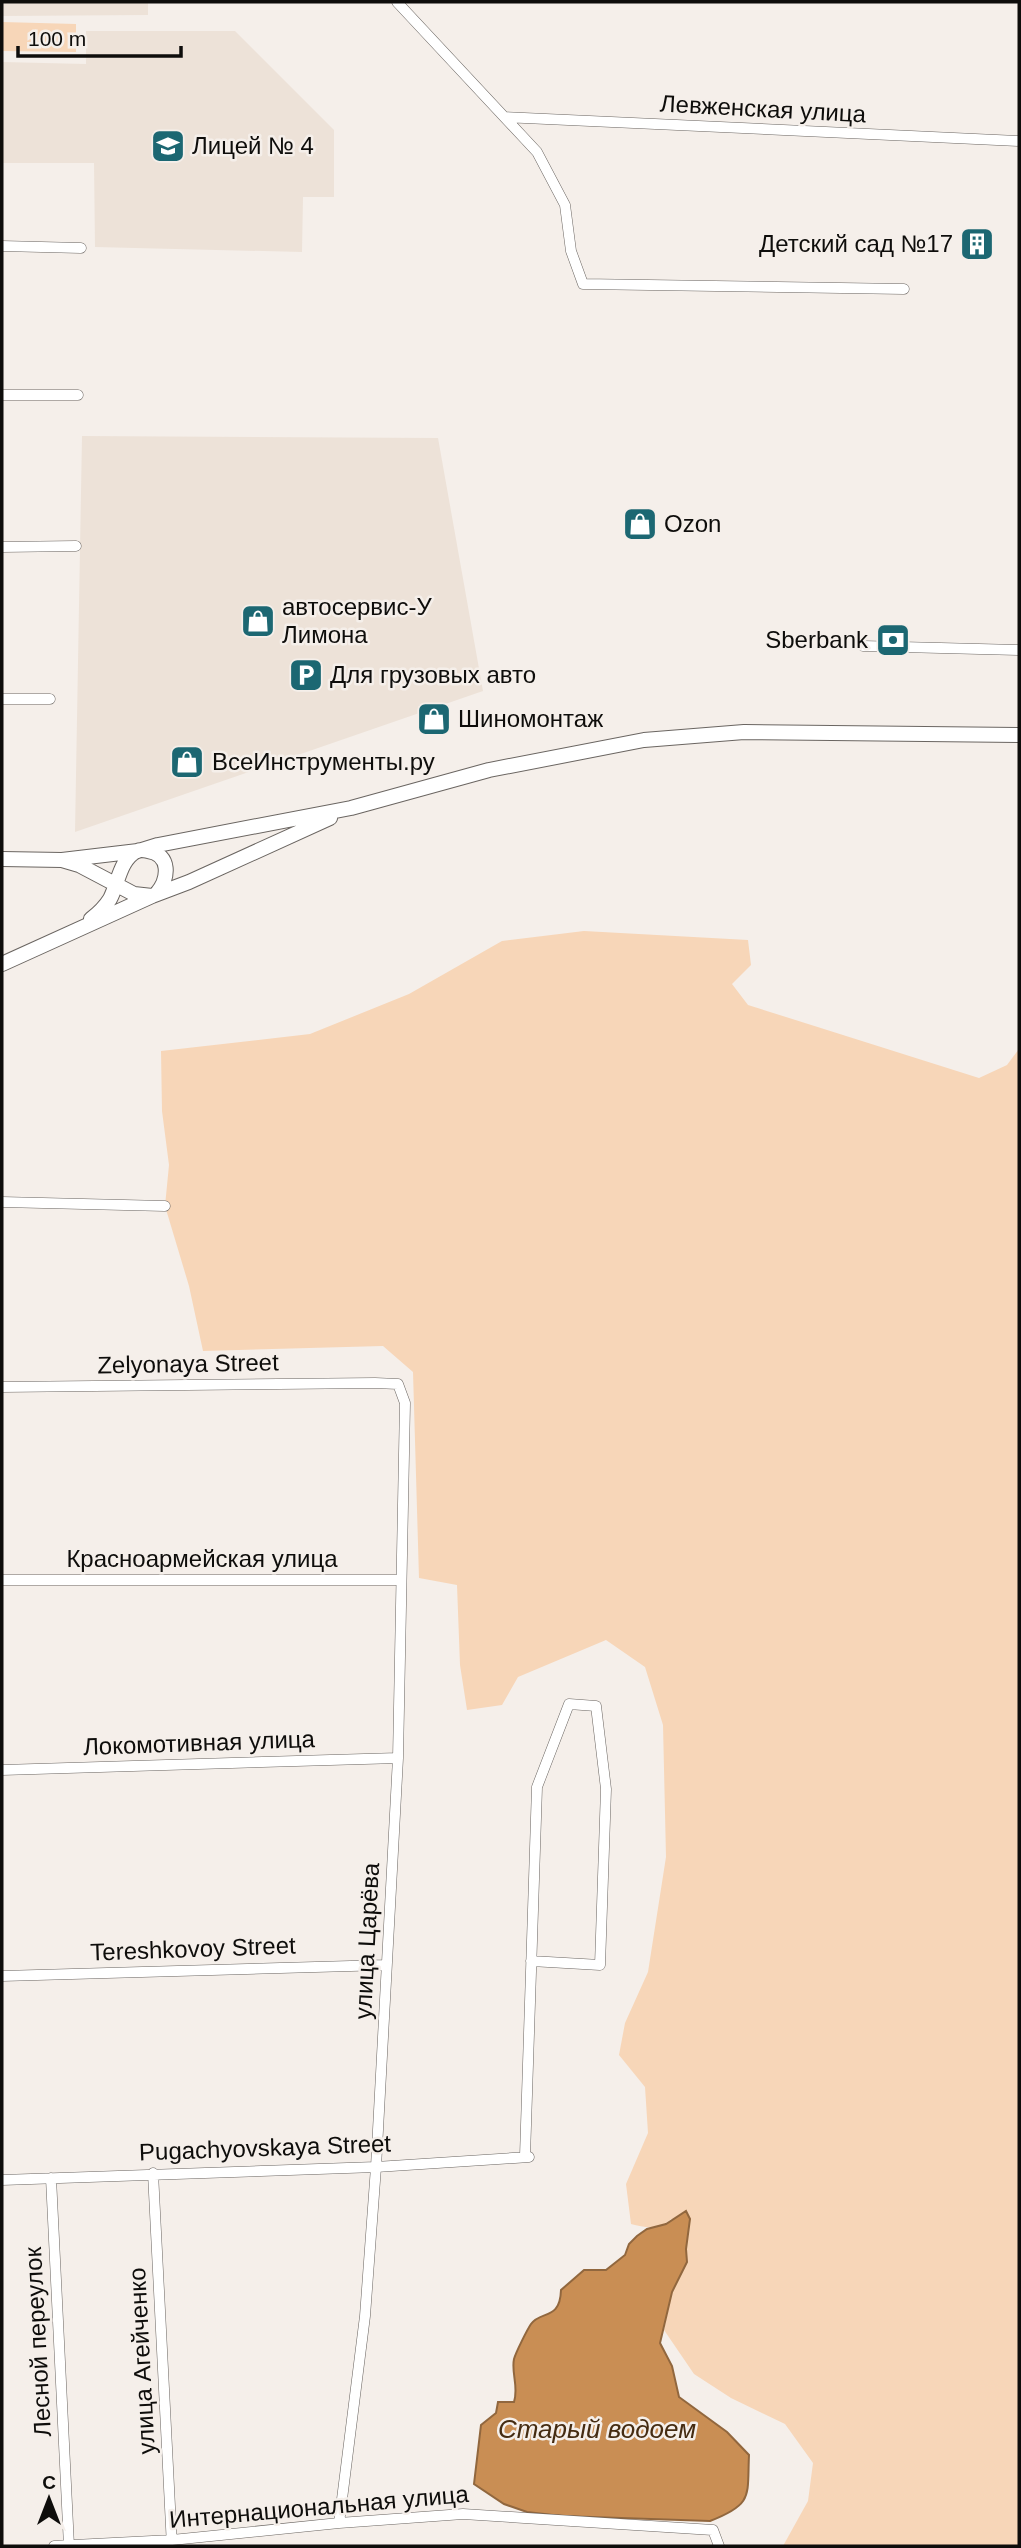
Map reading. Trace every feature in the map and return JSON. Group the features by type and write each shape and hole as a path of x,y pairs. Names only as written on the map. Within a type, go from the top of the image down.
{"main road":[{"path":"2,859 62,860 140,850 351,808 499,768 643,740 744,732 1019,735"},
{"path":"62,860 79,865 134,894 154,895 189,882 351,808"},
{"path":"2,964 144,902 164,884 166,867 159,855 140,850 128,858 123,867 122,886 102,910 82,927"}],"street":[{"path":"397,2 537,152 565,205 571,251 583,284 904,289"},
{"name":"Левженская улица","path":"505,117 1019,141"},
{"path":"2,246 81,248"},
{"path":"2,395 78,395"},
{"path":"2,547 76,546"},
{"path":"863,646 1019,650"},
{"path":"2,699 50,699"},
{"path":"2,1202 165,1206"},
{"name":"Zelyonaya Street","path":"2,1387 375,1383"},
{"name":"улица Царёва","path":"339,2523 365,2316 376,2167 398,1758 405,1403 398,1384 375,1383"},
{"name":"Красноармейская улица","path":"2,1580 401,1580"},
{"path":"569,1704 596,1706 606,1789 600,1965 531,1961 537,1787 569,1704"},
{"name":"Локомотивная улица","path":"2,1770 398,1758"},
{"name":"Pugachyovskaya Street","path":"2,2180 376,2167 527,2156 531,1961"},
{"name":"Tereshkovoy Street","path":"2,1976 386,1965"},
{"name":"улица Агейченко","path":"153,2173 172,2543"},
{"name":"Лесной переулок","path":"51,2178 69,2546"},
{"name":"Интернациональная улица","path":"54,2546 172,2543 339,2523 463,2514 713,2530 719,2546"}],"shaded area":[{"path":"2,2 148,2 148,15 2,16"},
{"path":"2,22 76,24 76,52 2,51"},
{"name":"Лицей № 4","path":"86,31 235,31 334,130 334,197 303,197 302,252 95,247 94,163 2,163 2,62 86,64"},
{"path":"82,436 438,438 483,691 75,832"},
{"path":"584,931 748,940 751,965 732,984 748,1005 979,1078 1007,1065 1019,1049 1019,2546 783,2546 808,2501 813,2463 785,2424 731,2398 694,2374 664,2330 672,2292 687,2262 690,2219 671,2219 652,2227 631,2224 626,2184 648,2133 645,2087 619,2055 625,2023 648,1972 666,1857 663,1725 645,1667 606,1640 518,1677 502,1705 467,1710 460,1665 457,1585 419,1578 413,1372 383,1346 203,1351 189,1286 165,1206 169,1165 162,1111 161,1051 310,1034 409,994 502,941"}],"water":[{"name":"Старый водоем","path":"686,2211 690,2219 687,2262 672,2292 660,2343 672,2366 679,2397 727,2432 749,2455 747,2489 741,2503 710,2521 562,2516 527,2512 504,2504 474,2484 481,2425 496,2413 498,2402 514,2402 514,2359 531,2324 554,2311 560,2300 561,2290 584,2270 606,2270 625,2255 629,2244 637,2236 647,2229 666,2224"}],"place":[{"name":"Лицей № 4","path":"168,146"},
{"name":"Детский сад №17","path":"977,244"},
{"name":"Ozon","path":"640,524"},
{"name":"автосервис-У Лимона","path":"258,621"},
{"name":"Sberbank","path":"893,640"},
{"name":"Для грузовых авто","path":"306,675"},
{"name":"Шиномонтаж","path":"434,719"},
{"name":"ВсеИнструменты.ру","path":"187,762"}]}
